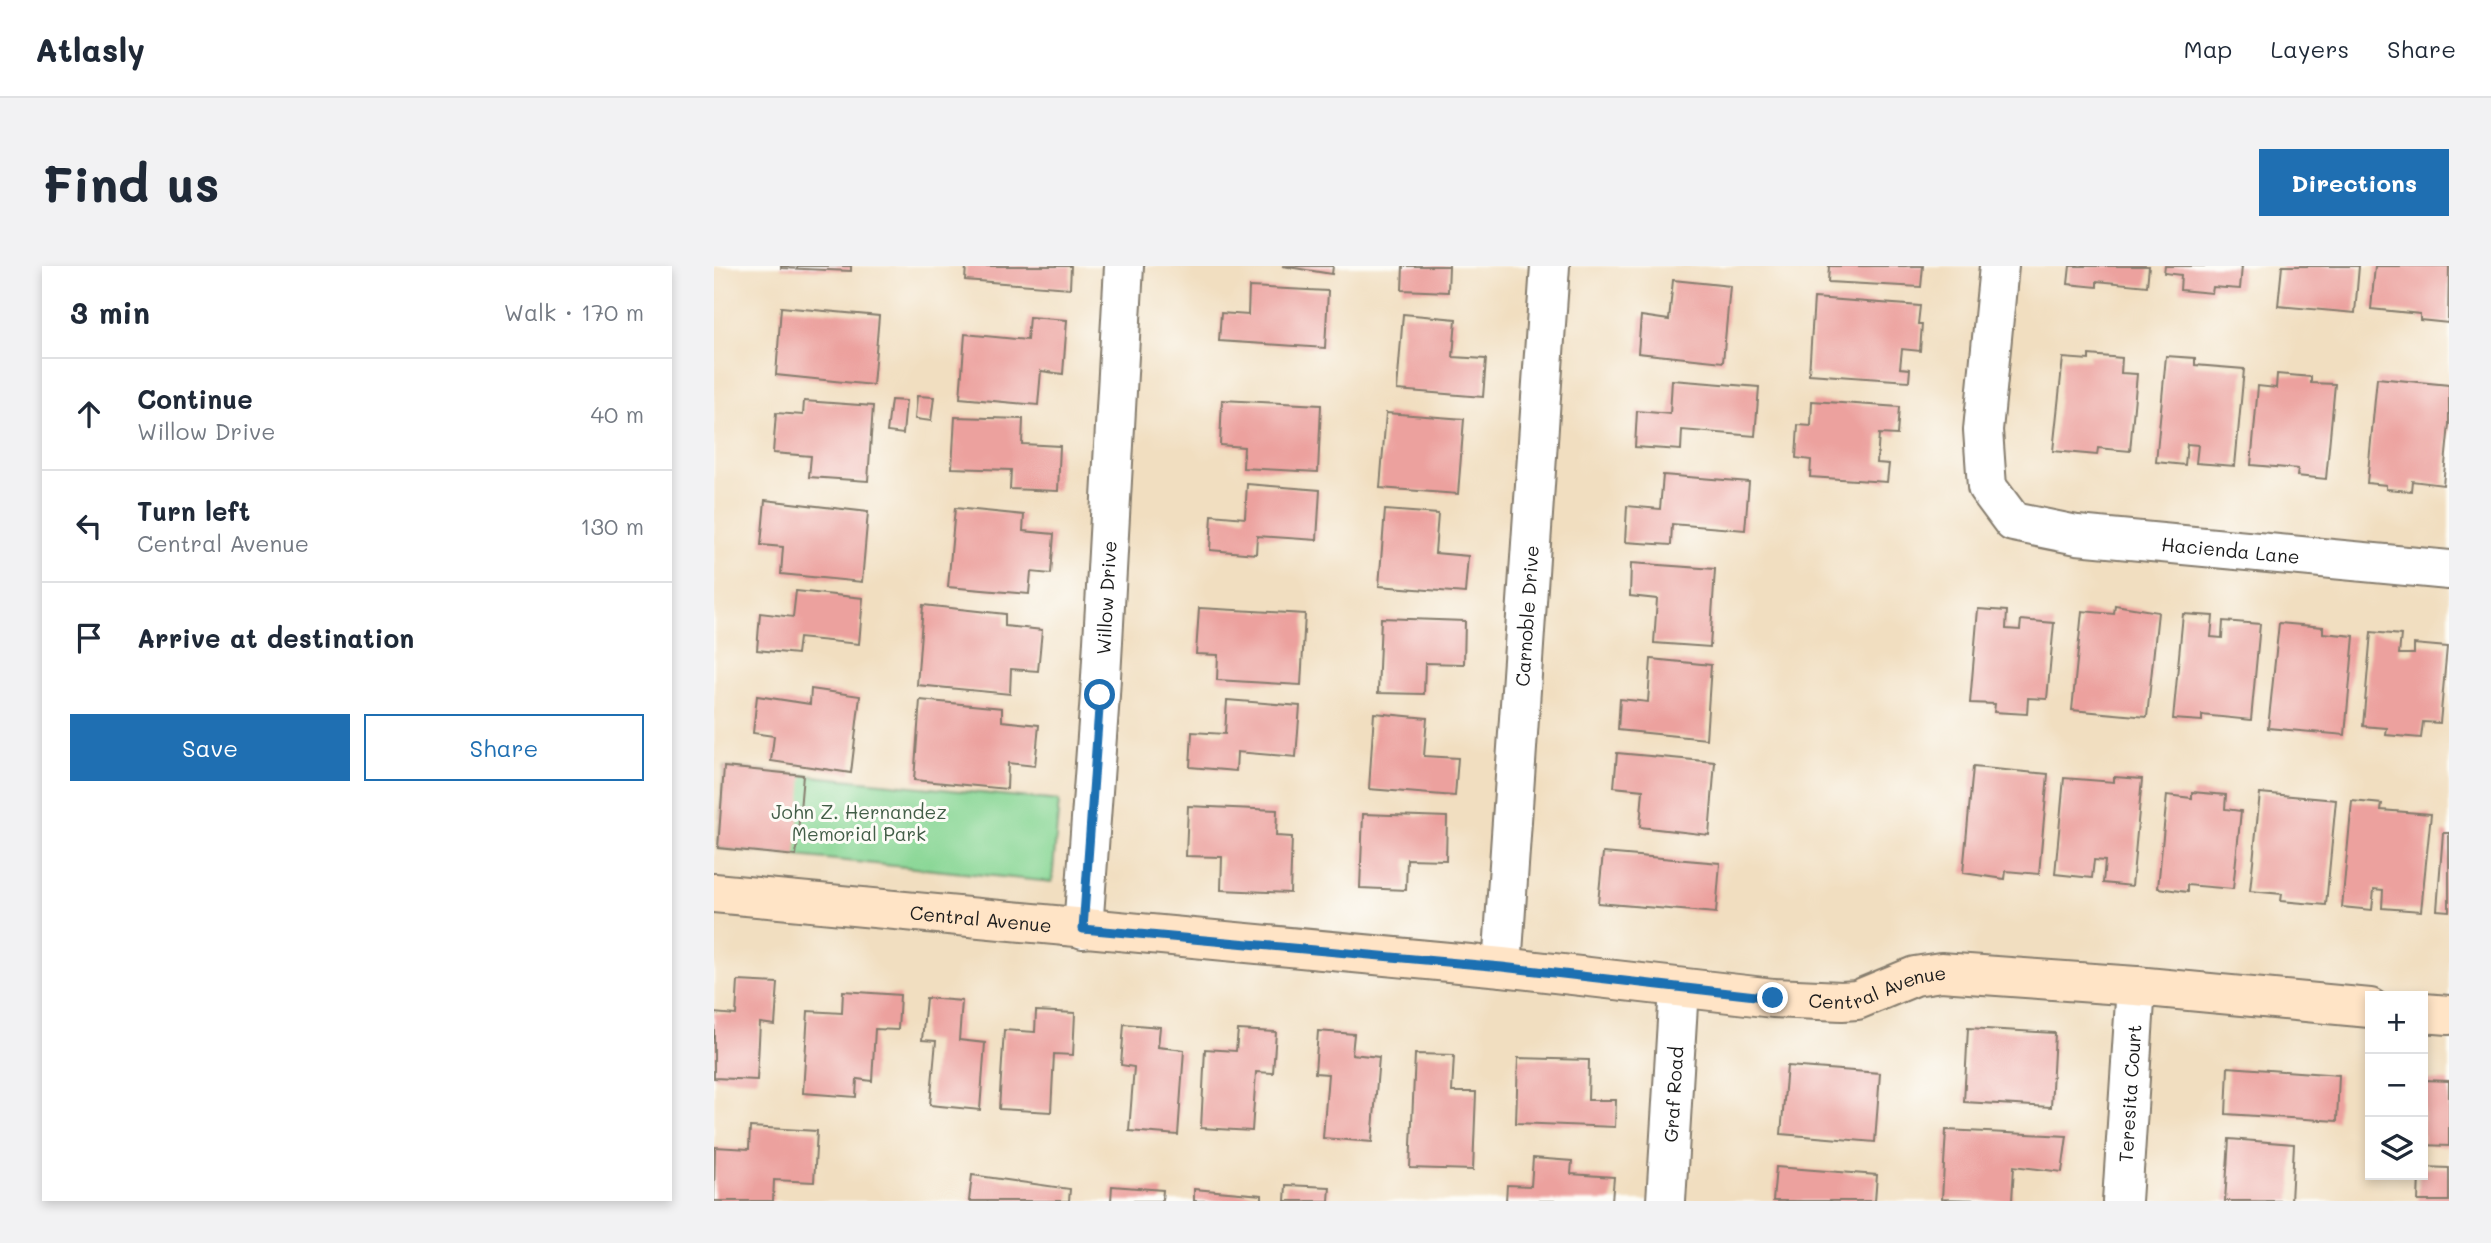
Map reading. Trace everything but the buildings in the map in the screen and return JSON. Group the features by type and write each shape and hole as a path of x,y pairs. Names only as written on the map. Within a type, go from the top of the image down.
{"street":[{"name":"Willow Drive","path":"1083,929 1100,695 1124,266"},
{"name":"Carnoble Drive","path":"1502,967 1550,266"},
{"name":"Hacienda Lane","path":"1999,266 1983,430 1987,487 2014,522 2077,535 2449,570"},
{"name":"Central Avenue","path":"714,893 1502,967 1773,998 1857,1000 1915,976 1941,972 2136,986 2365,1008"},
{"name":"Teresita Court","path":"2122,1201 2136,986"},
{"name":"Graf Road","path":"1666,1201 1679,988"},
{"path":"2428,1013 2449,1015"}],"green space":[{"name":"John Z. Hernandez Memorial Park","path":"724,767 1059,801 1052,882 718,848"}],"route":[{"path":"1100,695 1083,929 1502,967 1773,998"}]}
